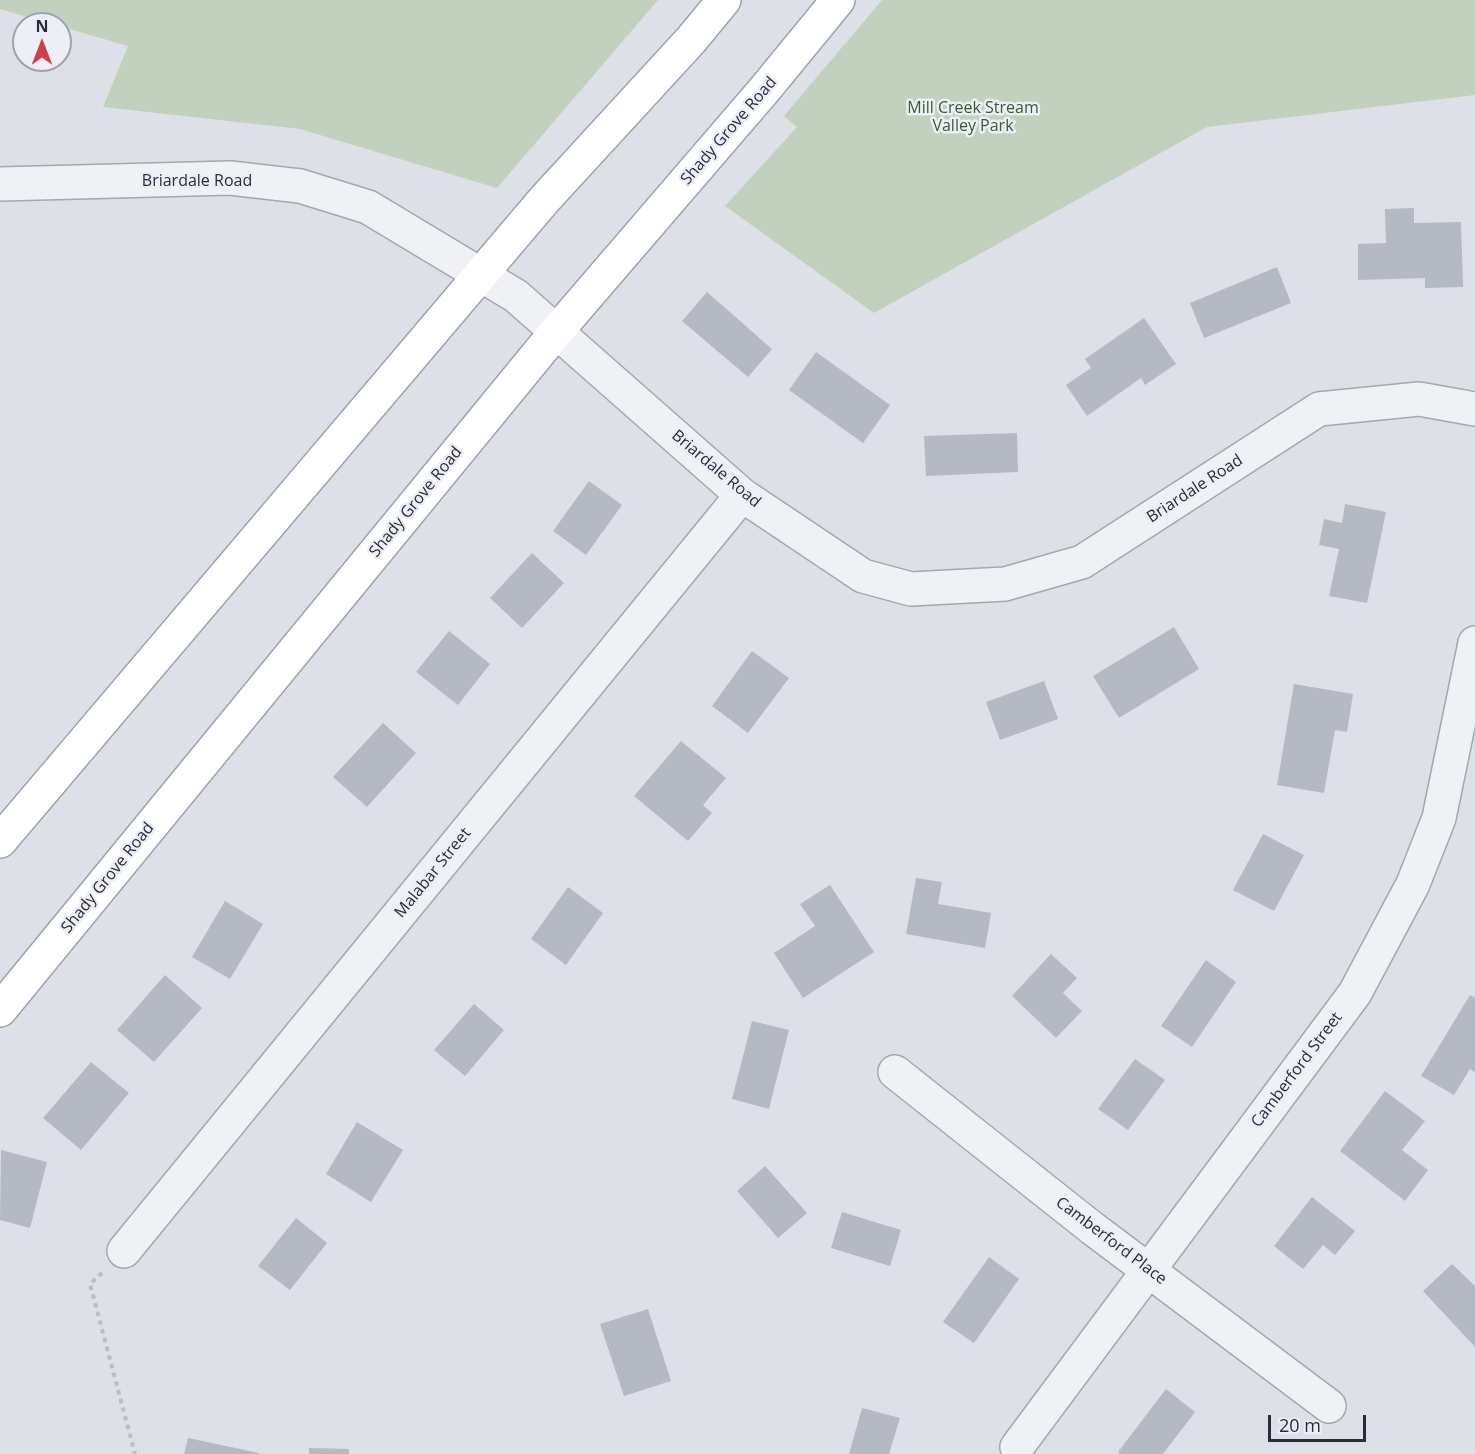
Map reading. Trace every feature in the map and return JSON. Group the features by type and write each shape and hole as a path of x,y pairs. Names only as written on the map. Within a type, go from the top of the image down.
{"main road":[{"path":"0,841 544,200 691,40 724,0"},
{"name":"Shady Grove Road","path":"0,1010 556,332 765,89 838,0"}],"street":[{"name":"Briardale Road","path":"0,184 230,178 300,186 368,207 483,274 516,296 742,495 863,576 911,589 1005,584 1082,562 1319,409 1419,399 1475,409"},
{"name":"Malabar Street","path":"123,1251 742,495"},
{"name":"Camberford Street","path":"1017,1447 1355,993 1413,884 1438,818 1475,643"},
{"name":"Camberford Place","path":"895,1072 1149,1270 1329,1406"}],"path":[{"path":"123,1251 90,1284 135,1454"}],"green space":[{"path":"0,0 658,0 497,188 300,129 103,107 128,46 72,30 72,12 12,12 0,9"},
{"name":"Mill Creek Stream Valley Park","path":"882,0 1475,0 1475,95 1207,127 874,313 725,206 797,127 784,116"}],"building":[{"path":"1414,208 1414,223 1461,222 1463,287 1425,288 1425,278 1358,280 1358,244 1386,243 1385,209"},
{"path":"1277,267 1291,303 1204,338 1190,303"},
{"path":"707,292 772,349 748,377 682,321"},
{"path":"1144,318 1176,364 1145,385 1141,378 1087,416 1066,385 1091,368 1085,359"},
{"path":"816,352 890,405 863,443 789,390"},
{"path":"1017,433 1018,472 926,476 924,436"},
{"path":"589,481 622,505 586,555 553,531"},
{"path":"1345,504 1386,512 1367,603 1329,596 1339,549 1319,545 1324,519 1342,523"},
{"path":"532,553 564,583 522,628 490,598"},
{"path":"1174,627 1199,669 1119,718 1093,676"},
{"path":"449,631 490,664 458,705 416,672"},
{"path":"752,651 789,678 748,733 712,706"},
{"path":"1044,681 1058,719 1000,740 986,702"},
{"path":"1294,684 1353,694 1347,732 1335,730 1324,793 1277,785"},
{"path":"383,723 416,753 367,807 333,777"},
{"path":"681,741 726,778 703,805 712,813 688,841 634,796"},
{"path":"1263,834 1304,855 1274,911 1233,890"},
{"path":"916,878 942,882 938,904 991,913 985,948 906,934"},
{"path":"830,885 874,952 803,998 774,953 815,926 800,904"},
{"path":"568,887 603,913 566,965 531,939"},
{"path":"225,901 263,924 230,979 192,957"},
{"path":"1051,954 1077,978 1063,993 1082,1011 1056,1038 1012,996"},
{"path":"1206,960 1236,982 1192,1047 1161,1026"},
{"path":"165,975 202,1008 154,1062 117,1030"},
{"path":"1470,995 1475,998 1475,1072 1470,1069 1454,1095 1421,1076"},
{"path":"474,1004 504,1030 465,1076 434,1050"},
{"path":"752,1021 789,1030 769,1109 732,1099"},
{"path":"1135,1059 1165,1080 1128,1130 1098,1109"},
{"path":"91,1062 129,1093 81,1150 43,1118"},
{"path":"1385,1091 1425,1121 1402,1150 1428,1170 1405,1201 1340,1151"},
{"path":"357,1122 403,1150 371,1202 326,1174"},
{"path":"1,1150 47,1162 30,1228 0,1220"},
{"path":"765,1166 807,1213 778,1238 737,1191"},
{"path":"1312,1197 1355,1231 1335,1255 1323,1245 1303,1269 1274,1246"},
{"path":"842,1212 901,1230 890,1266 831,1248"},
{"path":"296,1218 327,1243 290,1290 258,1266"},
{"path":"989,1257 1019,1279 974,1343 943,1322"},
{"path":"1452,1264 1475,1286 1475,1347 1423,1291"},
{"path":"648,1309 671,1381 624,1396 600,1324"},
{"path":"1166,1389 1195,1412 1163,1454 1120,1454 1118,1452"},
{"path":"862,1408 900,1418 889,1454 849,1454"},
{"path":"188,1438 259,1453 259,1454 184,1454"},
{"path":"309,1448 349,1449 349,1454 309,1454"}]}
